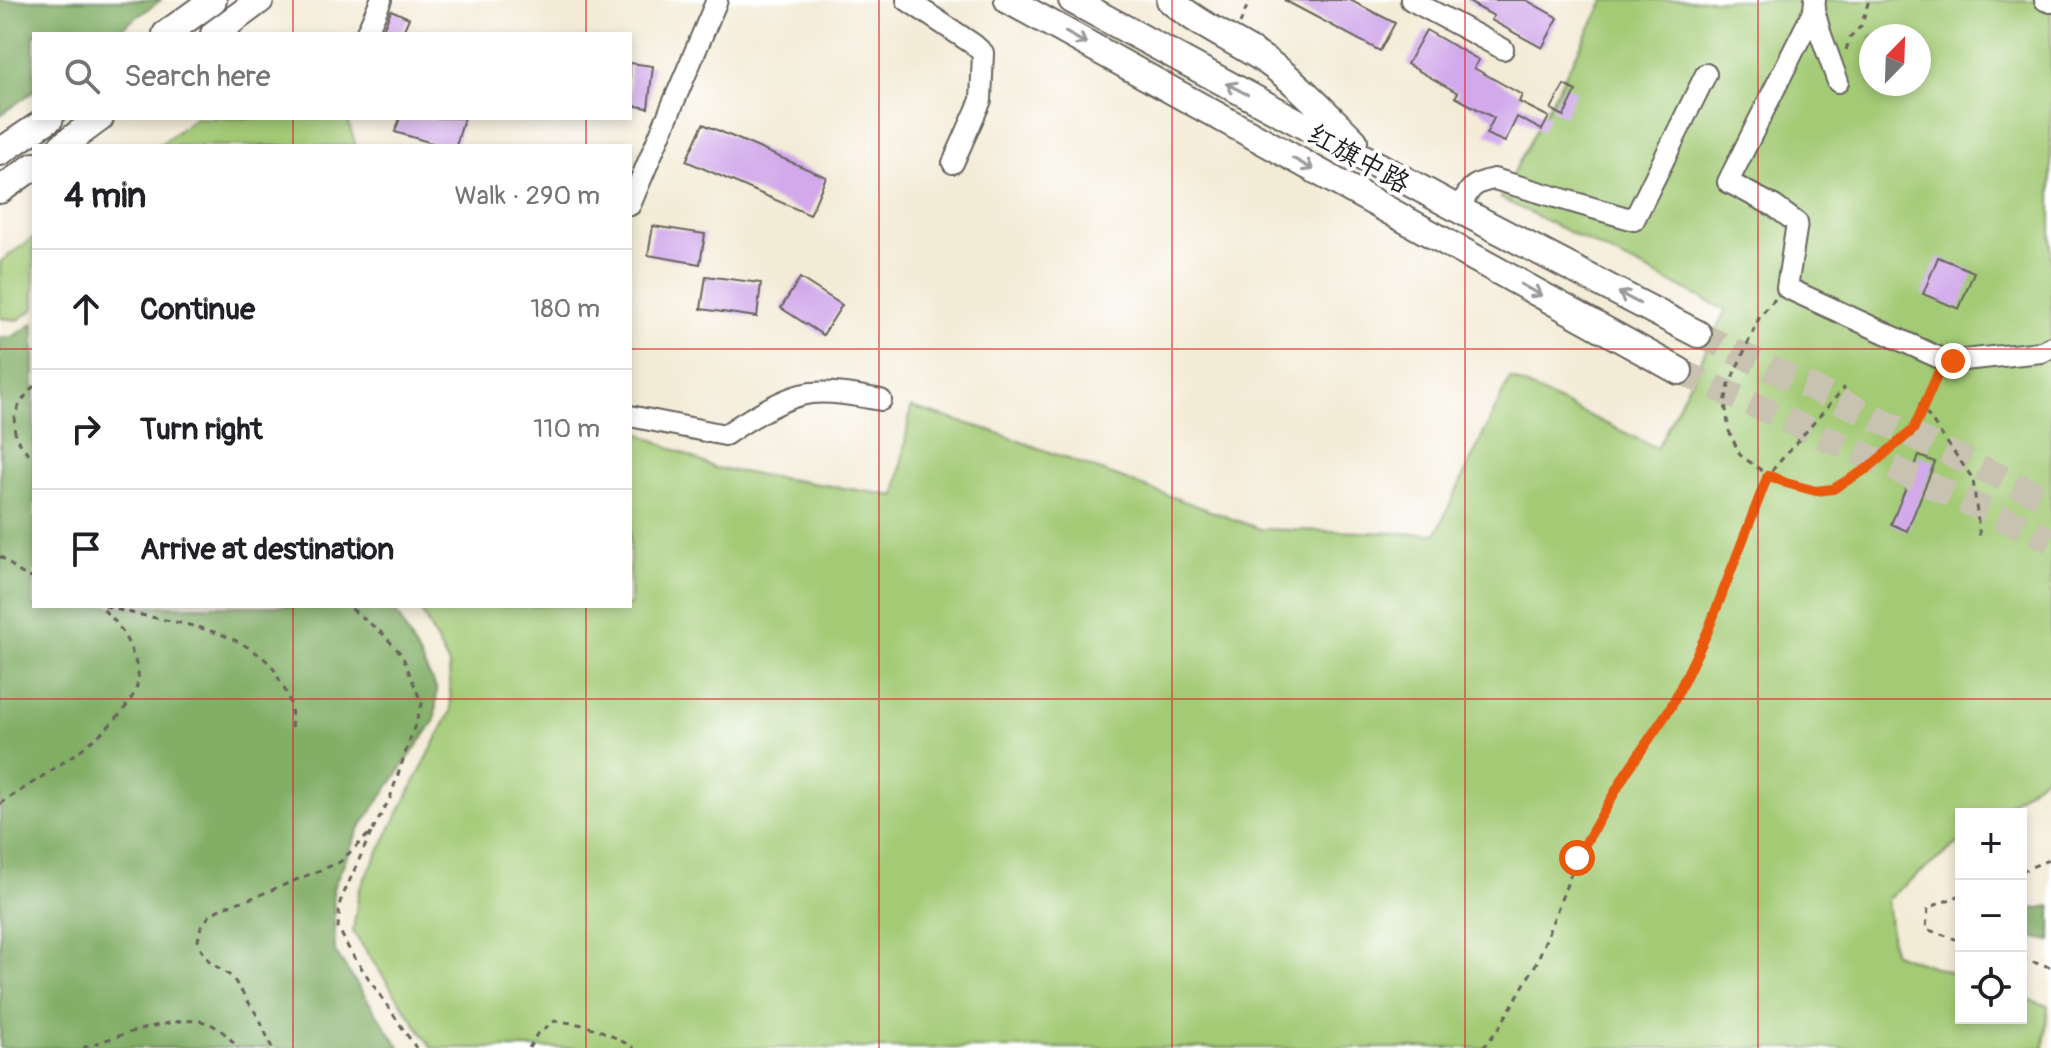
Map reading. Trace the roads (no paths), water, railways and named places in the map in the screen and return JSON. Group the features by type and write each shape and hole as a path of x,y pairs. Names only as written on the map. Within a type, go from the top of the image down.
{"main road":[{"path":"169,32 213,0"},
{"path":"217,32 260,0"},
{"name":"红旗中路","path":"1008,0 1679,371"},
{"name":"红旗中路","path":"1072,0 1460,210 1698,334"},
{"path":"1170,0 1286,76 1380,165"},
{"path":"0,152 47,120"},
{"path":"65,144 97,120"},
{"path":"0,190 32,167"}],"street":[{"path":"367,32 381,0"},
{"path":"632,200 717,0"},
{"path":"907,0 983,53 981,100 953,163"},
{"path":"1411,0 1503,49"},
{"path":"2045,0 2051,2"},
{"path":"1814,5 1838,82"},
{"path":"1814,5 1728,182 1774,206 1797,223 1787,288 1944,360 2042,352 2051,347"},
{"path":"1460,210 1466,194 1477,182 1494,179 1634,220 1706,74"},
{"path":"632,416 725,435 758,412 808,393 848,394 881,400"}],"tunnel":[{"path":"1698,334 2051,501"},
{"path":"1679,371 2051,540"}]}
